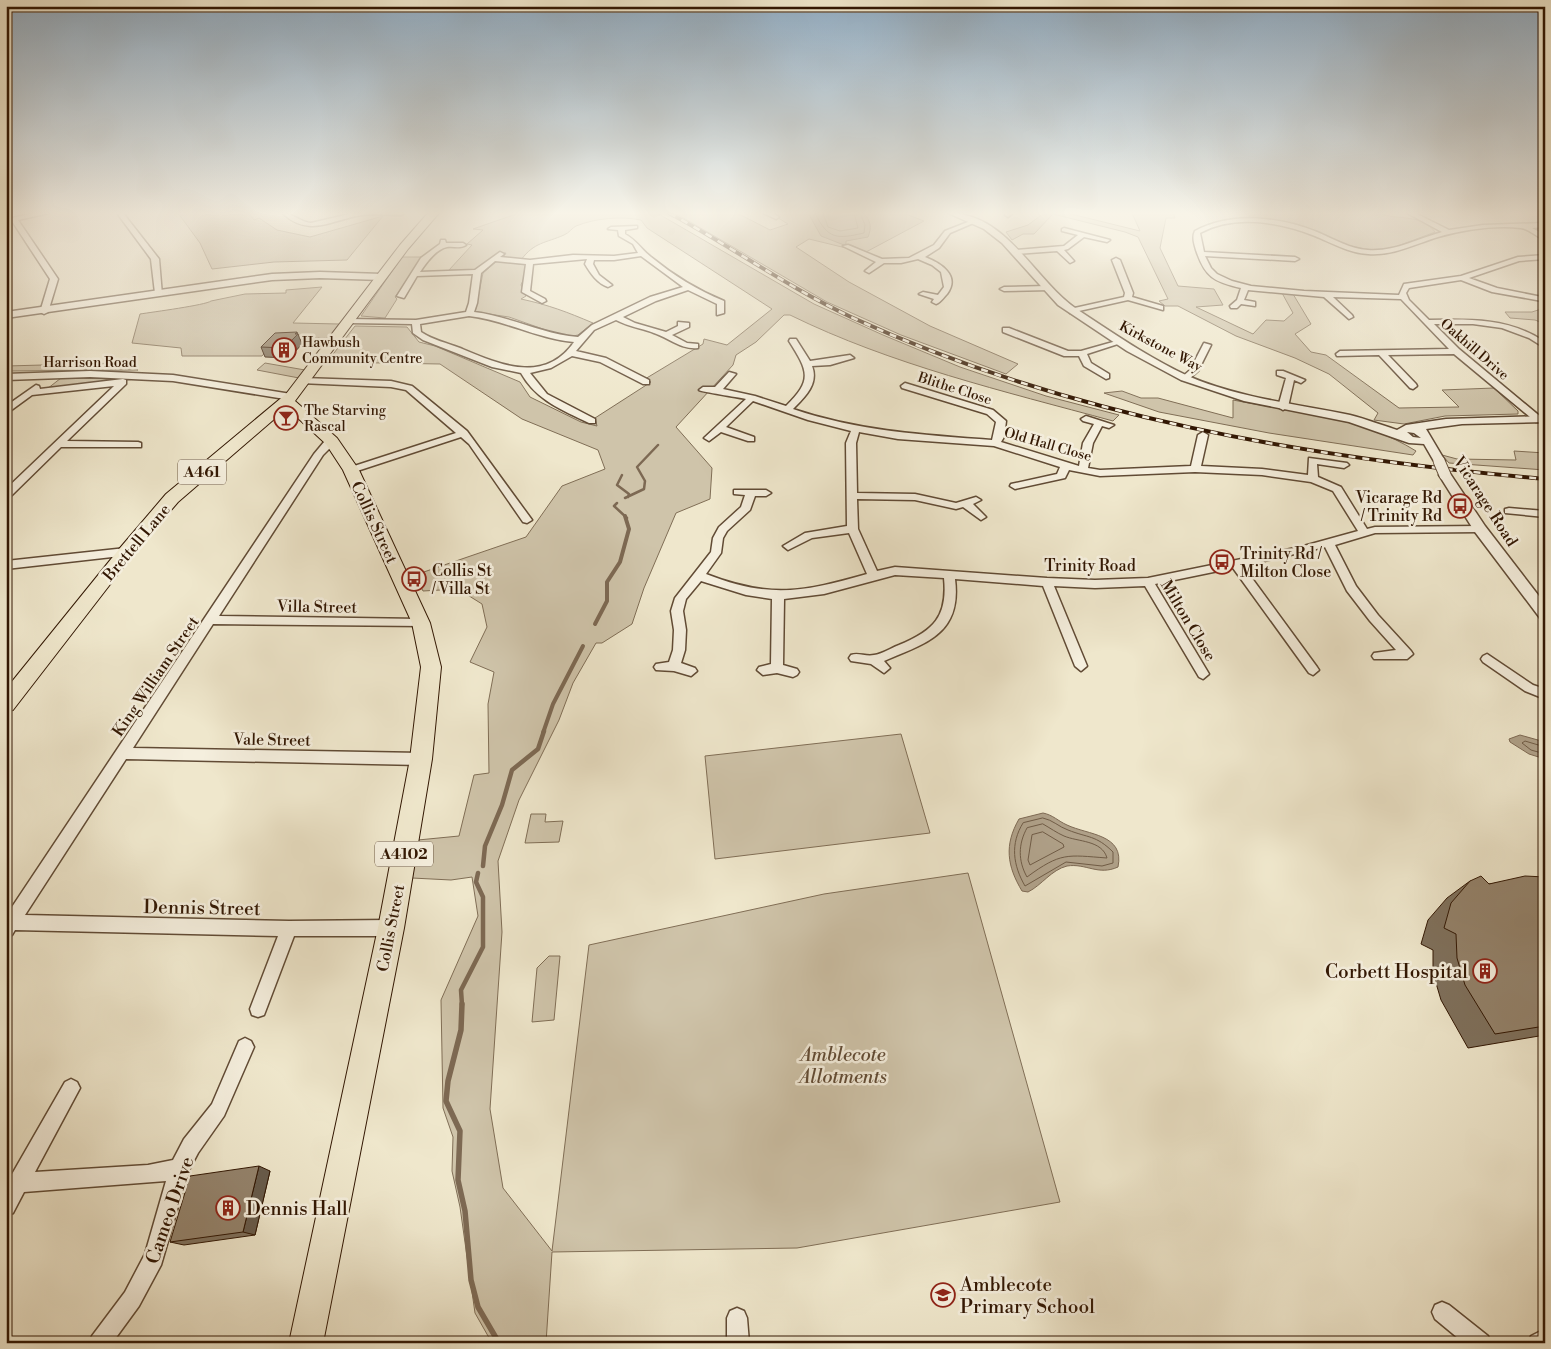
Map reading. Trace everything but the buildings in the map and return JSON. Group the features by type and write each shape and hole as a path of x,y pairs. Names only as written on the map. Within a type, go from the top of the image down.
{"main road":[{"name":"A461","path":"289,399 382,277"},
{"name":"Collis Street","path":"289,399 332,441 351,470 421,623 430,667 420,759 391,928 306,1343"},
{"name":"Brettell Lane","path":"6,704 126,552 186,484 289,399"}],"street":[{"path":"44,312 54,279 52,276"},
{"path":"156,276 159,293"},
{"path":"6,316 44,312 272,277 297,276"},
{"path":"350,276 382,277"},
{"path":"401,296 414,276"},
{"path":"469,314 473,303 476,276"},
{"path":"529,276 525,285 526,292 542,301"},
{"path":"590,285 605,284 599,276"},
{"path":"674,276 689,287 721,303"},
{"path":"923,294 938,300 948,287 946,276"},
{"name":"Kirkstone Way","path":"1036,276 1073,311 1120,342 1185,378 1240,397 1408,433"},
{"path":"1122,276 1129,293 1128,298"},
{"path":"1214,276 1229,284 1245,288 1402,297 1402,290 1407,286 1468,276"},
{"path":"1462,278 1495,290 1539,299"},
{"path":"993,286 1004,292 1047,288"},
{"path":"416,322 417,333 424,339 472,356 496,368 513,371 524,370 554,364 572,353 589,330 652,299 689,287"},
{"path":"1245,288 1237,303 1252,304"},
{"path":"1324,293 1349,317"},
{"path":"524,300 532,297"},
{"name":"Oakhill Drive","path":"1402,297 1456,352 1542,420"},
{"path":"721,303 729,298"},
{"path":"1073,311 1092,305 1122,301 1128,298 1160,308"},
{"path":"720,313 721,303"},
{"path":"1327,310 1341,310"},
{"path":"349,321 416,322 469,314 509,321 557,338 580,340"},
{"path":"617,317 632,325 666,335 685,345 695,346"},
{"path":"997,337 1014,322"},
{"path":"1426,322 1496,323 1528,334 1545,346"},
{"path":"666,335 686,325 681,324"},
{"path":"1006,330 1062,353 1082,353 1120,342"},
{"path":"788,409 810,386 808,364 793,341"},
{"path":"1185,378 1194,371 1207,344"},
{"path":"1340,354 1456,352"},
{"path":"572,353 603,360 646,382"},
{"path":"1082,353 1087,364 1106,376"},
{"path":"1382,353 1413,386"},
{"path":"808,364 850,358"},
{"path":"524,370 531,385 548,399 592,420"},
{"path":"1280,372 1290,378 1301,380"},
{"path":"6,411 55,374"},
{"name":"Harrison Road","path":"6,377 55,374 173,378 289,399"},
{"path":"717,390 732,374"},
{"path":"1389,376 1403,376"},
{"name":"Blithe Close","path":"912,377 902,388 990,412 1001,422 995,443"},
{"name":"Harrison Road","path":"29,393 173,378"},
{"path":"1283,407 1290,378"},
{"path":"303,381 403,385 464,433 528,520"},
{"path":"9,498 59,444 122,382"},
{"name":"Old Hall Close","path":"703,390 717,390 752,398 811,418 856,429 898,436 995,443 1066,466 1100,474 1195,469 1262,472 1313,479 1337,489 1364,533"},
{"path":"709,438 752,398"},
{"path":"1083,470 1088,443 1104,424 1086,419"},
{"path":"1408,433 1447,421 1542,420"},
{"path":"1408,433 1422,442 1447,421"},
{"path":"720,428 751,440"},
{"path":"856,429 851,443 853,529 873,574"},
{"path":"351,470 464,433"},
{"name":"Vicarage Road","path":"1408,433 1437,458"},
{"path":"1195,469 1202,435"},
{"name":"Vicarage Road","path":"1427,437 1445,475 1480,529 1545,614"},
{"name":"King William Street","path":"9,926 319,454 326,444 332,441"},
{"path":"59,444 138,445"},
{"path":"1313,479 1312,460 1344,464"},
{"path":"1015,486 1061,476 1066,466"},
{"path":"738,492 766,493"},
{"path":"674,666 679,650 680,630 677,611 680,598 700,576 716,553 718,538 723,529 746,508 751,493"},
{"path":"852,496 915,498 947,506 972,502 980,517"},
{"path":"1508,511 1545,514"},
{"path":"788,546 808,535 853,529"},
{"name":"Trinity Road","path":"700,576 738,590 778,597 826,590 873,574 895,571 1047,582 1095,584 1148,582 1329,544 1375,530 1480,529"},
{"path":"1329,544 1351,588 1374,618 1407,654 1378,656"},
{"path":"6,566 126,552"},
{"path":"1236,565 1313,670"},
{"path":"855,658 879,664 939,628 944,622 950,605 950,574"},
{"path":"1047,582 1081,666"},
{"name":"Milton Close","path":"1148,582 1203,674"},
{"path":"777,668 778,597"},
{"name":"Villa Street","path":"211,620 421,623"},
{"path":"1487,659 1529,688 1545,694"},
{"path":"660,667 674,666 691,671"},
{"path":"762,670 777,668 792,672"},
{"name":"Vale Street","path":"123,752 420,759"},
{"name":"Dennis Street","path":"9,926 290,929 391,928"},
{"path":"258,1009 290,929"},
{"name":"Cameo Drive","path":"99,1343 132,1299 154,1258 179,1169 191,1146 218,1110 244,1047"},
{"path":"6,1206 71,1088"},
{"path":"18,1183 148,1174 179,1169"},
{"path":"1442,1312 1482,1343"},
{"path":"737,1318 738,1343"},
{"path":"1538,1343 1545,1339"}],"green space":[{"path":"389,276 411,276 395,297 397,299 385,318 361,316"},
{"path":"482,276 525,276 521,285 526,296 521,299 558,309 593,323 578,335 573,336 557,334 509,317 475,312"},
{"name":"Amblecote Allotments","path":"721,276 766,276 814,304 960,367 1046,396 1119,415 1113,421 948,376 829,333 790,315 784,315 756,342 736,355 733,365 676,427 712,468 710,499 676,513 644,588 632,624 602,643 596,643 573,683 559,720 519,800 498,861 502,932 490,1109 503,1188 552,1251 589,945 824,894 968,873 1060,1202 797,1248 552,1252 546,1343 492,1343 475,1313 460,1207 452,1171 453,1137 443,1108 441,1000 478,916 472,877 451,880 412,878 418,840 459,836 474,775 489,773 488,704 494,672 470,662 487,627 482,604 458,589 423,591 415,575 526,537 562,486 605,469 598,450 522,419 440,364 327,362 355,326 407,327 419,342 435,346 520,382 530,397 581,422 597,426 595,418 651,382 645,379 703,344 704,339 727,345 772,309"},
{"path":"783,276 840,276 930,326 1018,364 1006,374 901,335 827,302"},
{"path":"1157,276 1173,276 1178,286 1214,289 1223,305 1196,307 1253,334 1266,320 1284,321 1293,313 1282,293 1293,294 1311,324 1295,334 1311,352 1326,355 1399,408 1459,407 1442,390 1494,388 1518,411 1518,414 1445,416 1404,424 1374,420 1378,413 1329,374 1295,358 1236,336 1178,306 1165,306 1159,301 1168,299"},
{"path":"322,287 293,323 339,324 328,338 279,337 262,356 182,356 181,348 132,343 140,314 207,303 245,294 286,293 286,290"},
{"path":"1541,309 1545,310 1545,324 1535,320 1510,318 1505,312 1532,312"},
{"path":"117,363 138,370 6,371 6,366"},
{"path":"265,363 305,370 299,378 257,370"},
{"path":"61,378 122,379 47,389"},
{"path":"1122,391 1141,398 1158,398 1233,418 1233,400 1303,412 1373,430 1416,451 1413,455 1269,433 1159,412 1104,393"},
{"path":"1514,451 1545,453 1545,470 1449,463 1442,455 1457,459 1516,460"},
{"path":"901,734 930,833 715,859 705,756"},
{"path":"531,814 546,814 545,822 563,821 559,842 525,843"},
{"path":"549,956 560,956 554,1020 532,1022 537,968"}],"water":[{"path":"1520,735 1545,742 1545,759 1529,754 1510,742 1509,739"},
{"path":"1043,813 1067,825 1103,837 1110,842 1116,848 1119,856 1118,867 1098,870 1080,866 1067,866 1051,874 1028,892 1022,891 1013,873 1009,855 1011,838 1019,819"}],"waterway":[{"path":"628,496 644,489 645,481 637,467 658,445"},
{"path":"622,475 617,485 629,494 628,496"},
{"path":"617,503 614,506 625,516"},
{"path":"595,624 607,601 607,582 620,562 629,529 625,516"},
{"path":"543,733 553,704 583,646"},
{"path":"483,866 485,846 502,805 512,770 538,749 544,731"},
{"path":"462,1005 461,990 483,947 483,897 476,882 478,873"},
{"path":"462,1005 461,1030 448,1081 446,1101 460,1131 458,1180 465,1211 471,1280 478,1307 499,1343"}],"railway":[{"path":"775,276 851,317 934,352 1018,382 1104,407 1191,428 1279,445 1367,459 1545,479"}],"place":[{"name":"Hawbush Community Centre","path":"284,350"},
{"name":"The Starving Rascal","path":"286,418"},
{"name":"Vicarage Rd / Trinity Rd","path":"1460,506"},
{"name":"Trinity Rd / Milton Close","path":"1222,562"},
{"name":"Collis St / Villa St","path":"414,579"},
{"name":"Corbett Hospital","path":"1485,971"},
{"name":"Dennis Hall","path":"228,1208"},
{"name":"Amblecote Primary School","path":"943,1295"}]}
